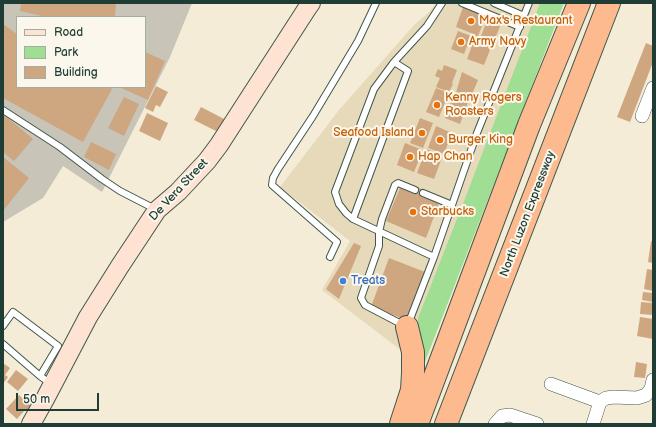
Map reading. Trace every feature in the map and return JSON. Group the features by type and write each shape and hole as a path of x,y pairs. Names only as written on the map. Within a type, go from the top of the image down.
{"highway":[{"path":"417,424 529,125 579,3"},
{"name":"North Luzon Expressway","path":"446,424 609,3"},
{"path":"401,424 412,390 413,352 407,327"}],"street":[{"name":"De Vera Street","path":"31,424 47,380 120,266 158,210 178,192 207,161 223,139 311,3"},
{"path":"642,116 653,88"},
{"path":"593,424 600,402 606,398 637,398 646,395 651,389 653,380"},
{"path":"550,384 600,402"},
{"path":"495,424 502,416 510,415 537,424"}],"lane":[{"path":"330,256 337,242 272,186 273,178 313,116 358,41 376,3"},
{"path":"434,257 353,219 338,204 335,192 374,89 394,62 427,26 442,3"},
{"path":"462,3 520,27"},
{"path":"494,3 524,16"},
{"path":"416,190 398,183 395,185 382,219 379,232 379,246 361,298 365,305 407,327 434,257 477,133 530,3"},
{"path":"353,219 408,71 394,62"},
{"path":"3,110 60,147 120,191 158,210"},
{"path":"423,193 452,205"},
{"path":"3,326 13,312 58,346 47,380 3,344"}],"shaded area":[{"path":"3,3 192,3 170,57 102,192 63,166 43,198 3,222"},
{"path":"437,3 563,3 423,367 322,290 350,241 280,187 339,110 414,25"}],"green space":[{"path":"540,3 564,3 423,367 417,362 418,318"}],"building":[{"path":"21,3 116,3 115,16 42,16 20,11"},
{"path":"463,7 486,16 478,36 493,42 484,65 467,59 476,35 456,27"},
{"path":"489,16 502,21 494,41 481,36"},
{"path":"3,24 16,33 16,88 112,89 83,142 3,98"},
{"name":"Army Navy","path":"458,31 471,36 464,54 451,49"},
{"path":"646,43 653,46 653,62 630,122 617,117"},
{"path":"146,52 165,61 148,100 121,88 146,88"},
{"path":"444,65 457,70 449,92 436,87 440,78 435,76 438,69 442,71"},
{"path":"462,72 478,80 470,99 456,93"},
{"path":"156,86 168,92 160,107 156,105 153,112 145,108"},
{"name":"Kenny Rogers Roasters","path":"436,88 449,93 439,117 426,112"},
{"path":"454,94 469,100 460,124 445,118"},
{"path":"124,97 139,104 124,136 108,128"},
{"path":"201,107 226,120 220,133 194,120"},
{"path":"147,113 168,123 160,141 139,131"},
{"path":"3,114 33,139 14,161 3,152"},
{"name":"Seafood Island","path":"420,118 433,123 423,148 410,143"},
{"name":"Burger King","path":"436,126 452,133 444,154 428,148"},
{"path":"91,142 116,154 109,170 84,157"},
{"name":"Hap Chan","path":"405,143 423,150 414,172 397,165"},
{"path":"426,149 443,155 434,179 417,173"},
{"path":"3,157 29,178 3,211"},
{"name":"Starbucks","path":"417,187 424,190 422,197 439,203 426,238 386,221 400,188 414,194"},
{"path":"651,241 653,242 653,263 648,262"},
{"path":"354,243 361,246 339,299 326,289"},
{"path":"389,258 425,272 407,320 371,307"},
{"path":"647,269 653,270 653,291 644,289"},
{"path":"643,292 653,293 653,302 642,300"},
{"path":"641,302 653,303 653,315 640,314"},
{"path":"640,317 653,319 653,339 637,336"},
{"path":"636,362 647,364 645,378 634,377"},
{"path":"3,363 10,368 5,375 8,377 3,384"},
{"path":"16,370 28,379 18,391 7,382"},
{"path":"19,395 35,410 31,415 25,410 17,419 6,409"}],"place":[{"name":"Max's Restaurant","path":"471,21"},
{"name":"Army Navy","path":"461,42"},
{"name":"Kenny Rogers Roasters","path":"437,105"},
{"name":"Seafood Island","path":"422,133"},
{"name":"Burger King","path":"440,140"},
{"name":"Hap Chan","path":"410,157"},
{"name":"Starbucks","path":"413,212"},
{"name":"Treats","path":"343,281"}]}
